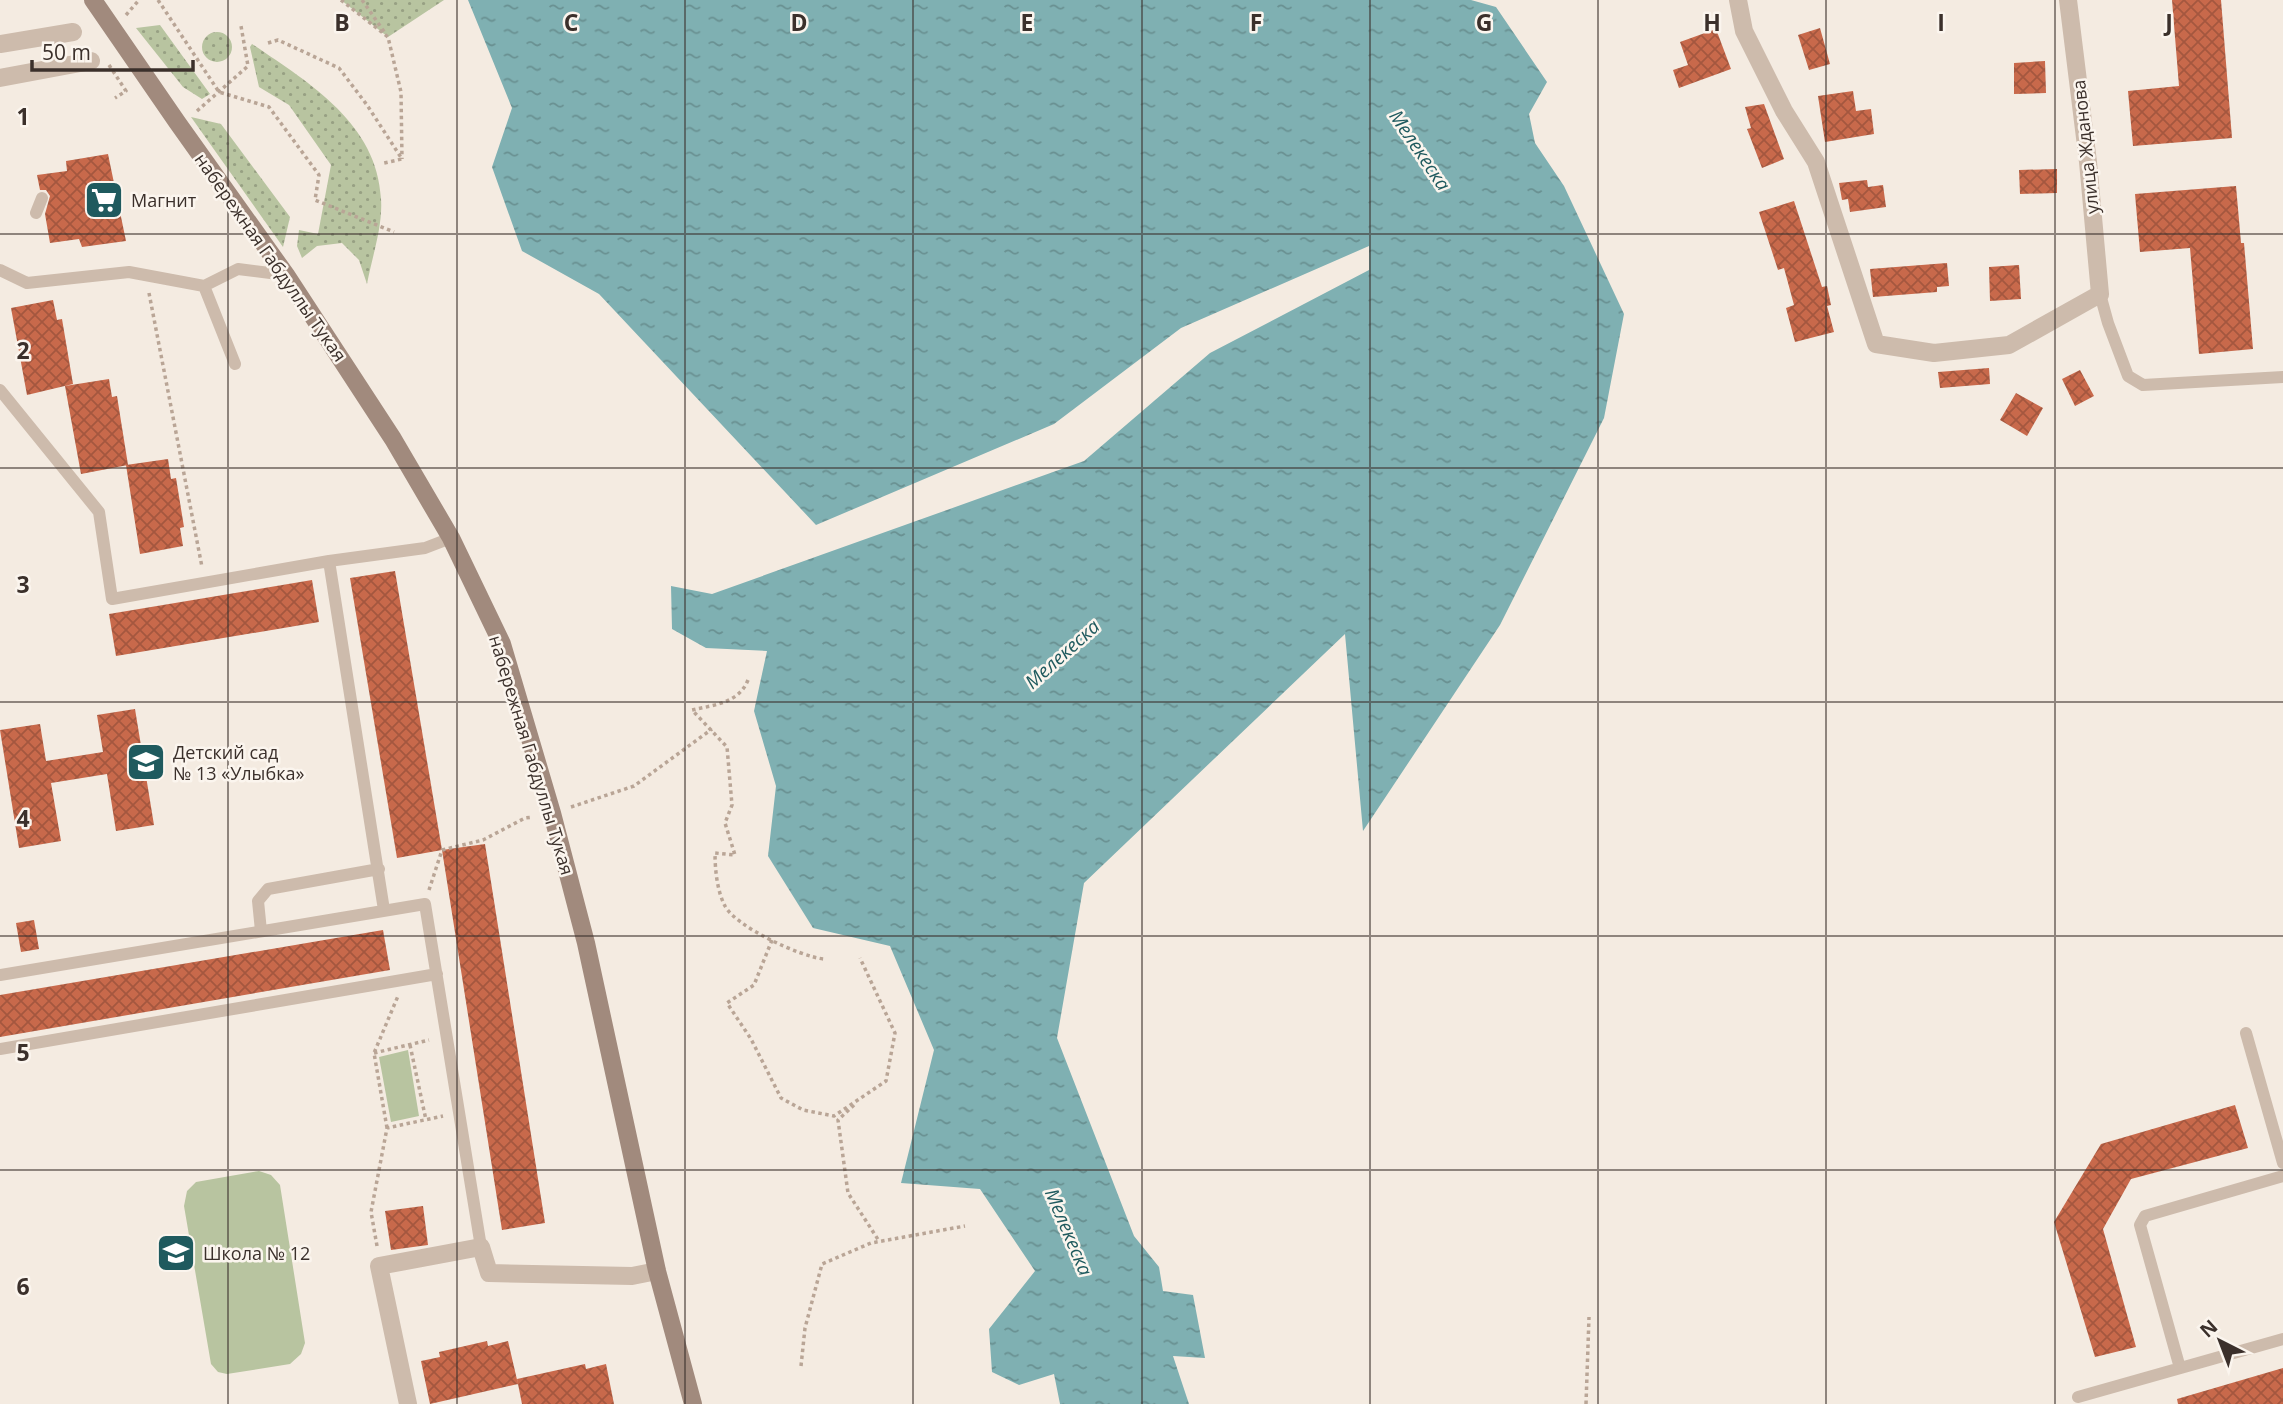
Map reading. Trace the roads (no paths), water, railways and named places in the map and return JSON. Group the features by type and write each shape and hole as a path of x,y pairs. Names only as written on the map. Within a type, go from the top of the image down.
{"main road":[{"name":"набережная Габдуллы Тукая","path":"93,0 286,275 393,439 451,538 502,644 552,813 586,943 657,1270 693,1404"}],"street":[{"path":"1738,0 1744,31 1784,111 1816,162 1876,344 1934,353 2010,345 2100,294"},
{"name":"улица Жданова","path":"2068,0 2088,162 2100,294"},
{"path":"0,44 73,32"},
{"path":"0,78 99,61"},
{"path":"408,1404 379,1266 481,1247 489,1273 632,1276 657,1270"}],"lane":[{"path":"36,213 42,198"},
{"path":"0,270 27,283 129,272 204,286 238,269 286,275"},
{"path":"204,286 235,364"},
{"path":"2100,294 2108,323 2129,376 2143,385 2283,377"},
{"path":"0,390 99,512 112,599 329,561 425,548 451,538"},
{"path":"329,561 384,910"},
{"path":"261,931 258,901 268,889 379,869"},
{"path":"0,975 425,904 481,1247"},
{"path":"0,1049 437,974"},
{"path":"2246,1033 2283,1163"},
{"path":"2180,1368 2140,1225 2145,1216 2283,1177"},
{"path":"2078,1398 2283,1339"}],"water":[{"name":"Мелекеска","path":"468,0 1471,0 1496,7 1547,82 1529,114 1535,143 1564,186 1624,314 1604,418 1500,625 1363,831 1345,634 1084,883 1057,1038 1134,1236 1159,1267 1163,1291 1193,1295 1205,1358 1173,1356 1189,1404 1060,1404 1054,1374 1019,1385 992,1372 989,1329 1035,1271 980,1189 901,1183 934,1050 890,946 813,928 768,856 776,786 754,711 767,651 706,648 672,629 671,586 712,594 1084,461 1210,353 1369,270 1369,246 1181,328 1054,424 816,525 599,294 522,251 492,167 512,108"}],"place":[{"name":"Магнит","path":"104,200"},
{"name":"Детский сад № 13 «Улыбка»","path":"146,762"},
{"name":"Школа № 12","path":"176,1253"}]}
